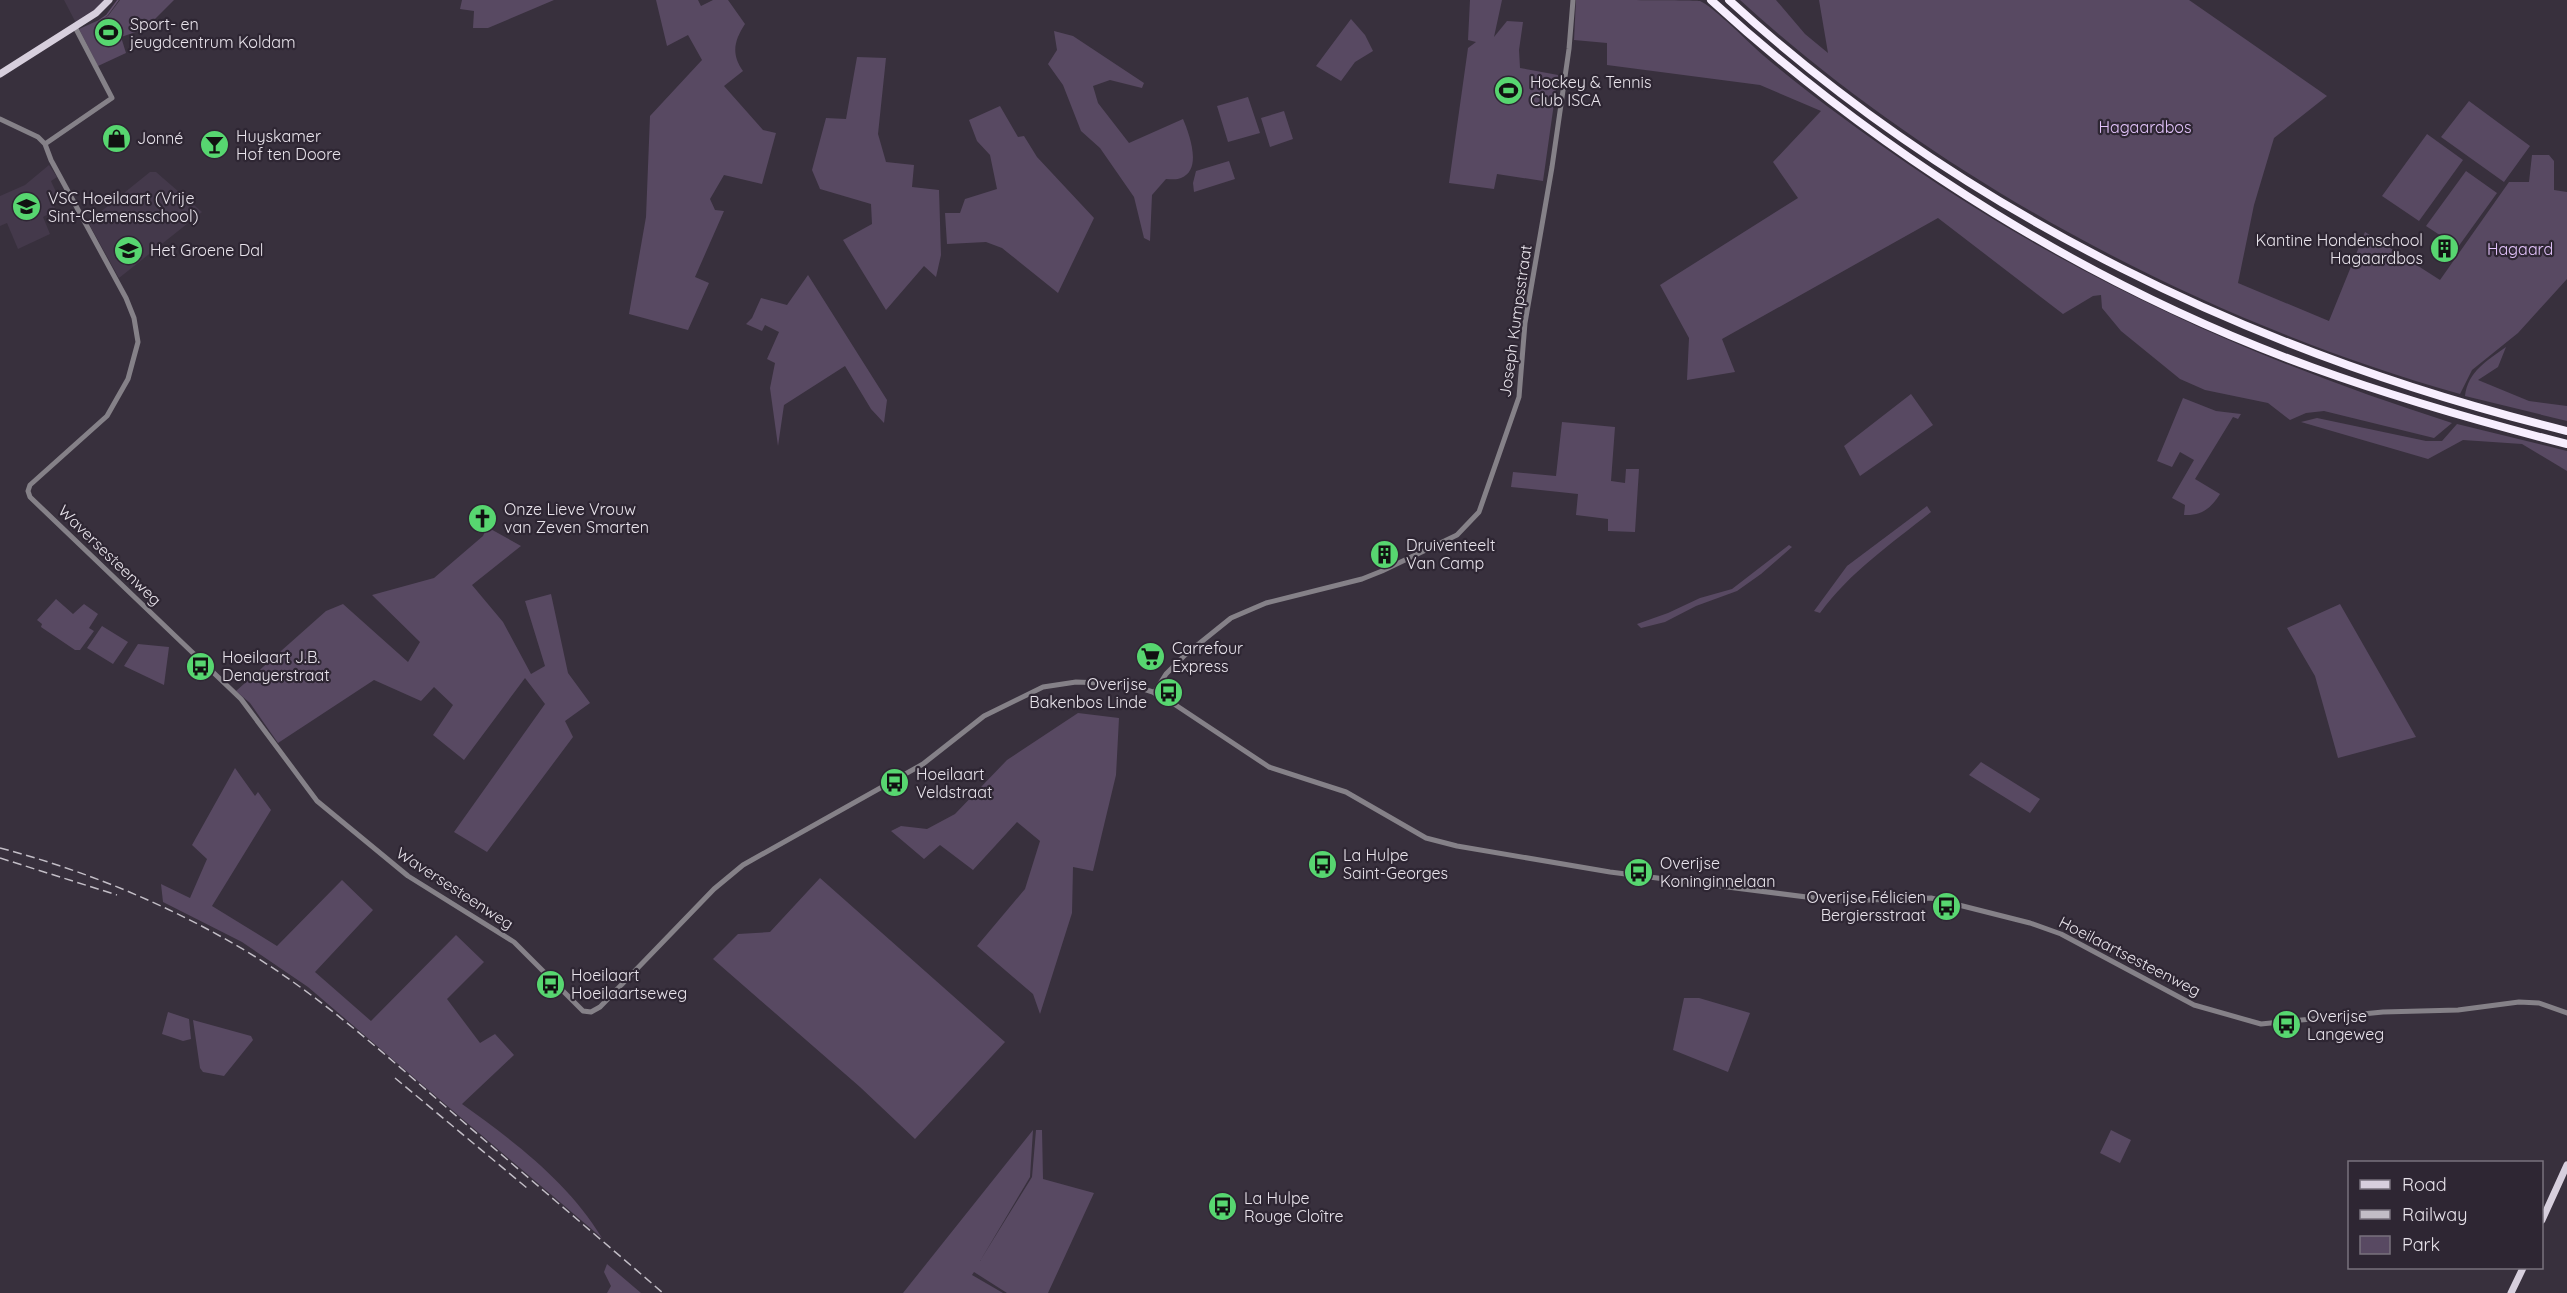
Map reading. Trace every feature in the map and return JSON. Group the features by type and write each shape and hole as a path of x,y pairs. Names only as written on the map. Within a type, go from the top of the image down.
{"highway":[{"path":"1711,0 1821,93 1935,175 1984,207 2141,294 2311,368 2417,403 2567,444"},
{"path":"1729,0 1836,89 1941,164 2000,201 2152,285 2247,328 2336,363 2402,386 2567,431"}],"main road":[{"path":"0,74 75,27 104,7 109,0"},
{"path":"2543,1216 2567,1165"},
{"path":"2511,1293 2523,1269"}],"street":[{"name":"Joseph Kumpsstraat","path":"1154,693 1166,674 1185,655 1231,618 1266,603 1362,579 1382,571 1457,535 1479,512 1519,397 1525,323 1554,157 1569,49 1573,0"},
{"path":"0,119 38,137 45,144 112,98 75,27"},
{"name":"Waversesteenweg","path":"45,144 51,160 126,298 134,318 138,342 133,368 112,409 100,424 37,478 29,488 30,497 241,699 317,801 408,876 514,942 583,1011 591,1012 600,1007 714,889 743,865 923,764 984,716 1042,687 1064,682 1128,684 1176,704 1198,721"},
{"name":"Hoeilaartsesteenweg","path":"1198,721 1269,767 1346,792 1426,838 1488,853 1610,872 1838,901 1931,898 2030,923 2061,934 2194,1005 2261,1024 2383,1012 2458,1010 2519,1002 2550,1005 2567,1013"}],"shaded area":[{"path":"64,0 104,0 76,23"},
{"name":"VSC Hoeilaart (Vrije Sint-Clemensschool)","path":"49,165 57,177 51,181 60,201 53,205 56,210 43,217 50,234 18,249 7,223 0,226 0,196 25,185"},
{"name":"Het Groene Dal","path":"150,172 156,172 202,212 119,278 88,222"}],"green space":[{"name":"Sport- en jeugdcentrum Koldam","path":"120,0 174,0 145,29 121,37 126,53 98,66 79,29 108,16"},
{"path":"462,0 554,0 488,28 473,28 474,11 460,9"},
{"path":"656,0 698,0 701,6 713,0 728,0 745,24 738,36 735,48 739,65 743,71 724,86 763,130 776,133 762,184 724,175 710,199 715,210 724,211 695,277 709,283 688,330 629,314 646,217 650,116 702,60 688,35 667,46"},
{"name":"Hockey & Tennis Club ISCA","path":"1470,0 1502,0 1494,37 1507,21 1523,22 1519,50 1520,68 1558,75 1543,181 1497,174 1494,189 1449,183 1468,48 1476,42 1468,40"},
{"path":"1576,0 1700,1 1723,18 1781,70 1853,125 1972,206 2037,245 2170,314 2239,344 2308,373 2452,423 2434,438 2324,411 2306,413 2290,420 2268,403 2205,390 2180,379 2121,331 2102,308 2101,295 2093,296 2063,314 1938,218 1722,339 1735,372 1687,380 1689,338 1660,285 1798,198 1773,162 1821,111 1760,85 1607,65 1607,43 1574,40"},
{"name":"Hagaardbos","path":"1740,0 1776,0 1805,34 1828,53 1819,0 2189,0 2327,96 2274,138 2254,205 2238,283 2329,321 2365,232 2440,280 2509,182 2529,182 2532,155 2549,155 2554,161 2554,190 2567,192 2567,279 2518,333 2472,370 2460,394 2364,364 2267,327 2172,285 2078,238 1987,185 1900,127 1817,66"},
{"path":"1351,19 1365,35 1373,51 1355,62 1341,81 1316,66"},
{"path":"1054,31 1073,36 1144,83 1142,88 1110,80 1093,86 1098,103 1129,143 1183,119 1193,160 1188,174 1181,178 1166,179 1152,195 1150,241 1144,238 1134,197 1100,148 1081,131 1063,85 1048,64 1057,50"},
{"path":"857,57 886,58 878,134 886,162 914,165 912,187 939,190 941,255 936,277 924,266 886,310 843,240 872,224 871,204 820,189 812,170 826,118 846,119"},
{"path":"1248,97 1260,133 1228,142 1217,106"},
{"path":"2469,101 2530,146 2504,182 2441,137"},
{"path":"1000,106 1018,137 1024,136 1037,157 1094,218 1058,293 1002,248 986,242 947,244 945,213 960,213 965,199 997,189 990,155 977,141 969,120"},
{"path":"1284,111 1293,139 1270,147 1261,118"},
{"path":"2427,134 2463,160 2419,221 2382,196"},
{"path":"1229,161 1235,179 1194,192 1193,183 1196,171"},
{"path":"2466,171 2497,193 2458,247 2426,226"},
{"path":"808,275 887,400 884,423 871,409 845,366 784,405 778,446 770,388 775,363 767,359 779,332 765,325 762,331 746,324 752,318 761,298 787,305"},
{"path":"2506,347 2498,367 2478,380 2529,401 2567,406 2567,421 2465,396 2474,373"},
{"path":"1911,394 1933,425 1860,476 1844,446"},
{"path":"2183,398 2216,411 2241,414 2238,419 2233,417 2195,479 2220,494 2205,510 2190,515 2184,515 2185,505 2172,498 2194,460 2180,452 2172,467 2157,461"},
{"path":"2317,418 2426,441 2442,441 2457,424 2567,451 2567,471 2522,444 2463,440 2428,459 2301,422"},
{"path":"1562,422 1615,427 1611,481 1625,483 1626,469 1639,469 1635,532 1608,531 1608,519 1576,515 1578,494 1511,487 1513,472 1556,476"},
{"path":"1927,506 1931,512 1858,571 1820,613 1814,611 1847,566"},
{"path":"487,527 521,546 472,585 503,622 531,674 545,666 525,601 551,594 568,673 590,703 565,721 573,737 487,852 454,832 545,704 525,678 464,760 433,735 453,705 434,687 421,701 374,680 278,743 250,703 236,691 326,611 343,604 408,662 420,642 372,595 434,578 483,536"},
{"path":"1789,545 1792,547 1737,591 1696,606 1665,622 1641,628 1637,624 1700,598 1732,589"},
{"path":"56,599 73,614 84,604 98,614 89,628 94,631 80,650 75,650 41,627 42,624 37,620"},
{"path":"2340,604 2416,737 2338,758 2315,676 2287,628"},
{"path":"102,626 128,642 113,664 87,648"},
{"path":"138,644 169,647 164,685 124,666"},
{"path":"1078,713 1119,718 1116,775 1093,871 1073,867 1072,913 1040,1014 1033,994 977,946 1025,889 1040,841 1017,822 973,870 940,845 924,859 891,831 901,826 927,829 955,814 1007,760"},
{"path":"1981,762 2040,799 2030,813 1969,775"},
{"path":"235,768 255,796 258,792 271,810 212,906 277,946 342,880 373,910 315,972 371,1021 456,935 484,962 447,999 480,1043 495,1034 514,1055 462,1104 521,1148 557,1181 602,1238 308,987 242,942 163,902 161,884 190,898 207,859 192,845"},
{"path":"820,878 1005,1042 915,1139 860,1087 713,959 738,934 770,932"},
{"path":"1684,998 1699,998 1750,1013 1728,1072 1673,1050"},
{"path":"168,1012 189,1019 191,1039 183,1041 162,1034"},
{"path":"193,1020 251,1036 253,1040 224,1076 203,1072 200,1068"},
{"path":"1033,1130 1030,1177 980,1261 1032,1177 1036,1130 1042,1130 1043,1179 1094,1193 1048,1293 1007,1293 974,1272 972,1275 1003,1293 903,1293"},
{"path":"2111,1130 2131,1140 2120,1163 2100,1153"},
{"path":"607,1264 641,1293 607,1293 611,1286 604,1272"}],"waterway":[{"path":"100,20 107,15 118,0"}],"railway":[{"path":"0,848 64,867 157,904 217,934 273,968 374,1045 663,1293"},
{"path":"0,858 117,895"},
{"path":"395,1078 527,1188"}],"place":[{"name":"Sport- en jeugdcentrum Koldam","path":"109,33"},
{"name":"Hockey & Tennis Club ISCA","path":"1509,91"},
{"name":"Jonné","path":"116,138"},
{"name":"Huyskamer Hof ten Doore","path":"215,145"},
{"name":"VSC Hoeilaart (Vrije Sint-Clemensschool)","path":"27,207"},
{"name":"Kantine Hondenschool Hagaardbos","path":"2444,249"},
{"name":"Het Groene Dal","path":"129,250"},
{"name":"Onze Lieve Vrouw van Zeven Smarten","path":"483,518"},
{"name":"Druiventeelt Van Camp","path":"1385,554"},
{"name":"Carrefour Express","path":"1151,657"},
{"name":"Hoeilaart J.B. Denayerstraat","path":"201,666"},
{"name":"Overijse Bakenbos Linde","path":"1168,693"},
{"name":"Hoeilaart Veldstraat","path":"895,783"},
{"name":"La Hulpe Saint-Georges","path":"1322,864"},
{"name":"Overijse Koninginnelaan","path":"1639,872"},
{"name":"Overijse Félicien Bergiersstraat","path":"1947,906"},
{"name":"Hoeilaart Hoeilaartseweg","path":"550,984"},
{"name":"Overijse Langeweg","path":"2286,1025"},
{"name":"La Hulpe Rouge Cloître","path":"1223,1207"}],"park label":[{"name":"Hagaard","path":"2520,249"}]}
